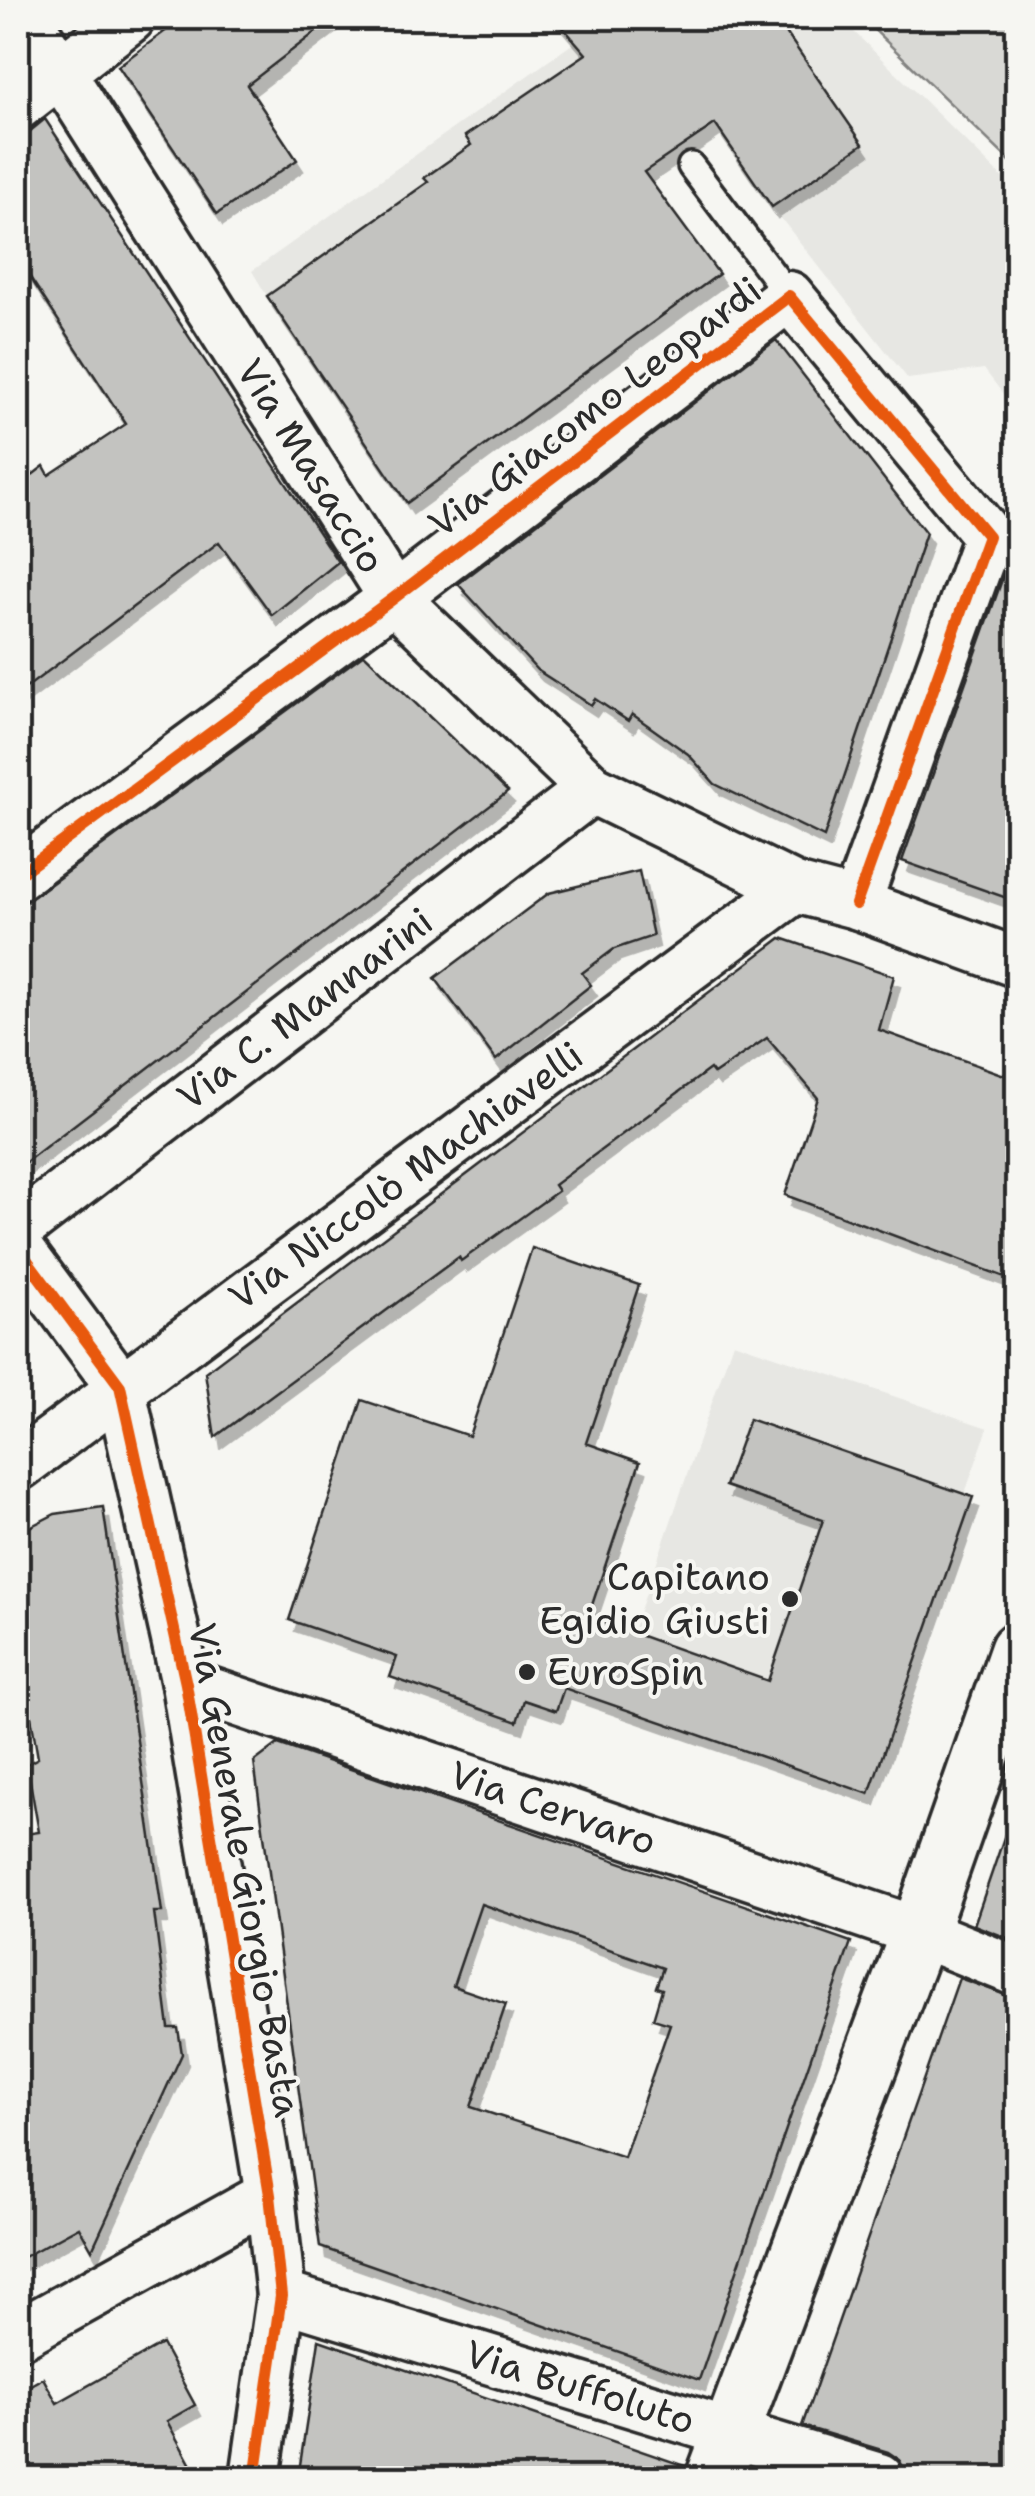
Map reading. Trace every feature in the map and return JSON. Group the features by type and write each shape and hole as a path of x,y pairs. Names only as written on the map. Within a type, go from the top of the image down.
{"main road":[{"path":"721,2456 920,1932 1018,1650"}],"street":[{"name":"Via Masaccio","path":"26,18 394,598 592,789 796,888 856,904 1018,963"},
{"path":"18,105 130,18"},
{"name":"Via Giacomo Leopardi","path":"18,875 394,598 789,296 988,536 856,904"},
{"name":"Via C. Mannarini","path":"18,1229 592,789"},
{"name":"Via Niccolò Machiavelli","path":"18,1466 120,1386 796,888"},
{"name":"Via Generale Giorgio Basta","path":"18,1248 120,1386 186,1684 270,2195 281,2296 255,2478"},
{"name":"Via Cervaro","path":"186,1684 920,1932 1018,1972"},
{"path":"18,2335 270,2195"},
{"name":"Via Buffoluto","path":"281,2296 721,2456 879,2478"}],"lane":[{"path":"690,166 789,296"}],"shaded area":[{"path":"609,18 840,18 1017,192 1017,412 984,369 908,379 772,207 715,124 584,213 267,296 252,271"},
{"path":"862,18 1017,18 1017,168"},
{"name":"Capitano Egidio Giusti","path":"733,1342 988,1428 965,1493 972,1498 891,1724 608,1703"}],"building":[{"path":"183,18 334,18 247,85 297,160 217,214 118,66"},
{"path":"555,18 776,18 863,144 772,207 715,124 644,172 719,274 407,503 267,296 428,182 424,178 471,145 465,136 586,54"},
{"path":"45,119 338,562 272,615 219,542 18,694 18,486 44,466 49,475 126,424 18,259 18,141"},
{"path":"776,340 926,533 824,837 715,784 688,754 632,714 628,721 595,699 591,705 537,670 458,584"},
{"path":"1014,546 1018,546 1018,902 902,861"},
{"path":"364,654 508,792 18,1168 18,908"},
{"path":"639,871 653,936 614,949 582,973 591,985 496,1060 435,978 549,893"},
{"path":"781,938 894,976 879,1030 1018,1080 1018,1282 785,1195 818,1098 767,1038 714,1074 710,1069 554,1185 558,1191 461,1261 459,1257 215,1437 205,1372"},
{"path":"532,1248 639,1285 586,1443 640,1462 588,1617 768,1681 823,1520 725,1486 749,1419 973,1497 869,1794 564,1688 556,1711 524,1700 517,1722 390,1677 397,1657 289,1620 362,1400 469,1436"},
{"path":"103,1507 162,1912 154,1912 169,2028 178,2028 182,2054 92,2250 79,2227 18,2260 18,1835 39,1832 27,1764 38,1758 22,1663 18,1664 18,1533 55,1514"},
{"path":"278,1744 851,1942 699,2380 320,2247 254,1762","holes":["481,1904 663,1968 656,1987 662,1989 653,2019 670,2024 624,2157 471,2107 506,2004 453,1986"]},
{"path":"1011,1817 1018,1818 1018,1942 974,1925"},
{"path":"959,1978 1018,1999 1018,2478 906,2478 900,2460 888,2452 802,2426"},
{"path":"319,2340 685,2466 684,2478 298,2478"},
{"path":"162,2344 195,2405 167,2421 198,2478 18,2478 18,2392 43,2378 57,2403"}],"cycle path":[{"path":"18,875 394,598 789,296 988,536 856,904"},
{"path":"18,1248 120,1386 186,1684 270,2195 281,2296 255,2478"}],"place":[{"name":"Capitano Egidio Giusti","path":"790,1599"},
{"name":"EuroSpin","path":"527,1672"}]}
